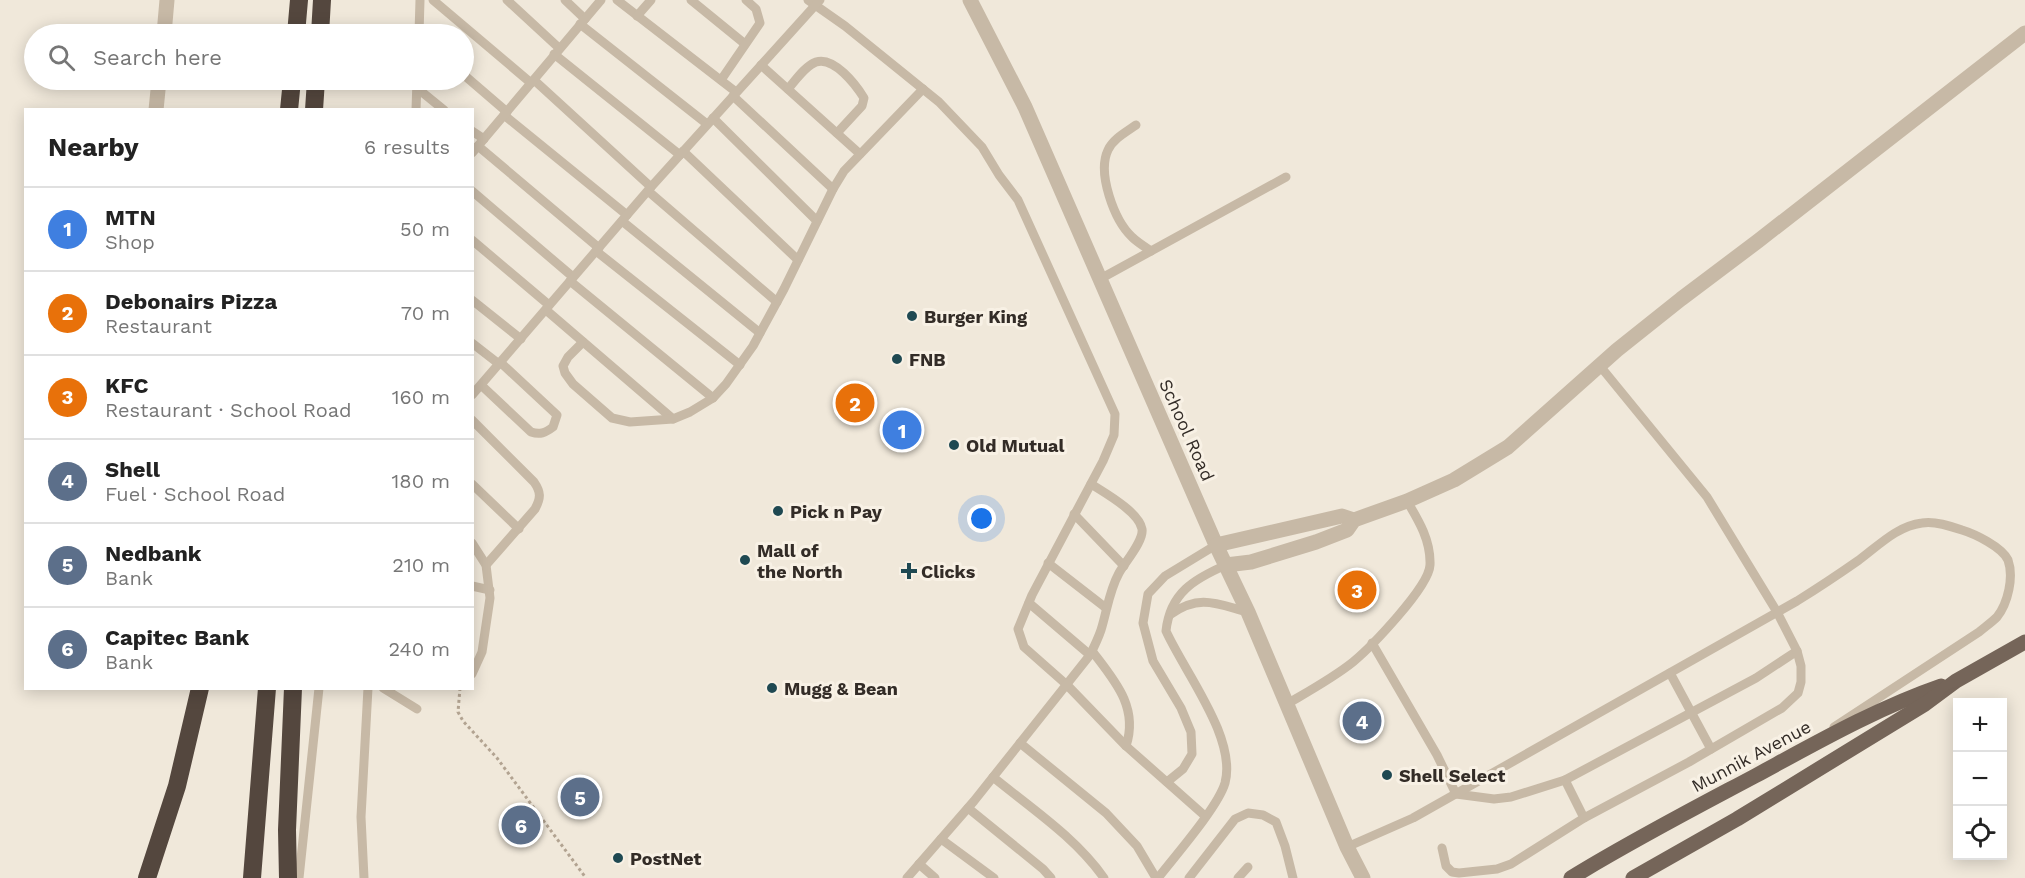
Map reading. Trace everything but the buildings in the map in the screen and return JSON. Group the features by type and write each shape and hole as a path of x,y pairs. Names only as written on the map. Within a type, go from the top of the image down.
{"highway":[{"path":"297,24 299,0"},
{"path":"321,24 322,0"},
{"path":"289,108 291,90"},
{"path":"316,108 317,90"},
{"path":"147,878 177,786 200,690"},
{"path":"252,878 267,690"},
{"path":"288,878 286,830 293,690"}],"main road":[{"name":"Munnik Avenue","path":"1633,878 1737,819 1915,710 1956,681 2025,642"},
{"name":"Munnik Avenue","path":"1570,878 1789,758 1897,704 1956,681"}],"street":[{"path":"165,24 167,0"},
{"name":"School Road","path":"970,0 1025,108 1216,545 1248,612 1347,847 1364,878"},
{"path":"1226,565 1251,562 1347,530 1354,520 1407,501 1454,480 1508,447 1680,298 1758,241 2025,33"},
{"path":"156,108 158,90"},
{"path":"1216,545 1342,516 1354,520"}],"lane":[{"path":"419,24 420,0"},
{"path":"434,0 463,24"},
{"path":"507,0 556,51 681,153 798,260"},
{"path":"565,0 583,21 710,121 817,221"},
{"path":"601,0 478,146 598,249 740,364"},
{"path":"617,0 721,80 833,189"},
{"path":"637,16 651,0"},
{"path":"691,0 745,44"},
{"path":"721,80 760,23 756,9 746,0"},
{"path":"474,344 500,363 557,415 553,428 545,433 531,432 476,387 500,363 814,2 939,102 982,147 1018,200 1115,414 1114,435 1103,462 1048,563 1018,629 1024,647 1067,685 1126,746 1205,816"},
{"path":"474,33 532,82 777,302"},
{"path":"788,89 805,70 815,63 825,61 836,67 864,98 862,106 837,133"},
{"path":"761,65 860,154"},
{"path":"474,84 624,218 760,333"},
{"path":"416,108 417,90"},
{"path":"423,90 442,108"},
{"path":"583,342 567,357 563,366 565,373 573,384 612,418 624,422 673,419 713,398 740,364 760,333 844,171 923,90"},
{"path":"1136,125 1115,140 1108,150 1104,166 1110,199 1122,225 1132,237 1151,251"},
{"path":"1100,279 1286,177"},
{"path":"474,193 713,398"},
{"path":"474,242 583,342 673,419"},
{"path":"474,302 521,339"},
{"path":"1442,848 1446,866 1452,872 1497,869 1511,864 1584,818 1782,708 1798,693 1801,666 1797,651 1777,612 1707,497 1600,366"},
{"path":"474,422 540,490 535,509 486,565"},
{"path":"907,878 968,808 1091,653 1101,630 1118,574 1141,538 1142,529 1137,518 1091,483"},
{"path":"474,486 519,529"},
{"path":"1287,704 1353,662 1422,587 1430,568 1429,546 1423,528 1407,501"},
{"path":"1074,514 1124,566"},
{"path":"1347,847 1413,818 1760,622 1832,579 1886,538 1922,523 1943,524 1970,532 1989,542 2007,558 2010,578 2008,595 1997,616 1979,632 1880,695 1789,758"},
{"path":"1167,782 1183,769 1192,754 1191,732 1181,708 1153,661 1143,623 1148,594 1165,576 1216,545"},
{"path":"474,546 486,565 490,590 489,619 482,652 474,670"},
{"path":"1048,563 1106,608"},
{"path":"1020,744 1106,813 1137,846 1157,878 1205,816 1224,785 1227,769 1218,728 1166,632 1167,616 1182,593 1197,578 1226,565"},
{"path":"474,586 490,590"},
{"path":"1167,616 1184,605 1200,601 1248,612"},
{"path":"1029,603 1091,653 1123,696 1130,716 1131,733 1126,746"},
{"path":"1372,643 1437,755 1456,794"},
{"path":"474,646 482,652"},
{"path":"1456,794 1494,799 1511,797 1565,780 1756,678 1797,651"},
{"path":"1670,673 1711,749"},
{"path":"299,878 319,690"},
{"path":"364,878 361,817 368,690"},
{"path":"386,690 417,709"},
{"path":"993,777 1063,832 1093,862 1104,878"},
{"path":"1565,780 1584,818"},
{"path":"968,808 1051,878"},
{"path":"1189,878 1235,819 1248,813 1263,815 1276,822 1293,878"},
{"path":"941,839 994,878"},
{"path":"919,864 934,878"},
{"path":"1238,878 1248,867"}],"path":[{"path":"459,690 458,712 463,721 496,758 586,878"}],"place":[{"name":"Burger King","path":"912,316"},
{"name":"FNB","path":"897,359"},
{"name":"Debonairs Pizza","path":"855,403"},
{"name":"MTN","path":"902,430"},
{"name":"Old Mutual","path":"954,445"},
{"name":"Pick n Pay","path":"778,511"},
{"name":"Mall of the North","path":"745,560"},
{"name":"Clicks","path":"909,571"},
{"name":"KFC","path":"1357,590"},
{"name":"Mugg & Bean","path":"772,688"},
{"name":"Shell","path":"1362,721"},
{"name":"Shell Select","path":"1387,775"},
{"name":"Nedbank","path":"580,797"},
{"name":"Capitec Bank","path":"521,825"},
{"name":"PostNet","path":"618,858"}]}
